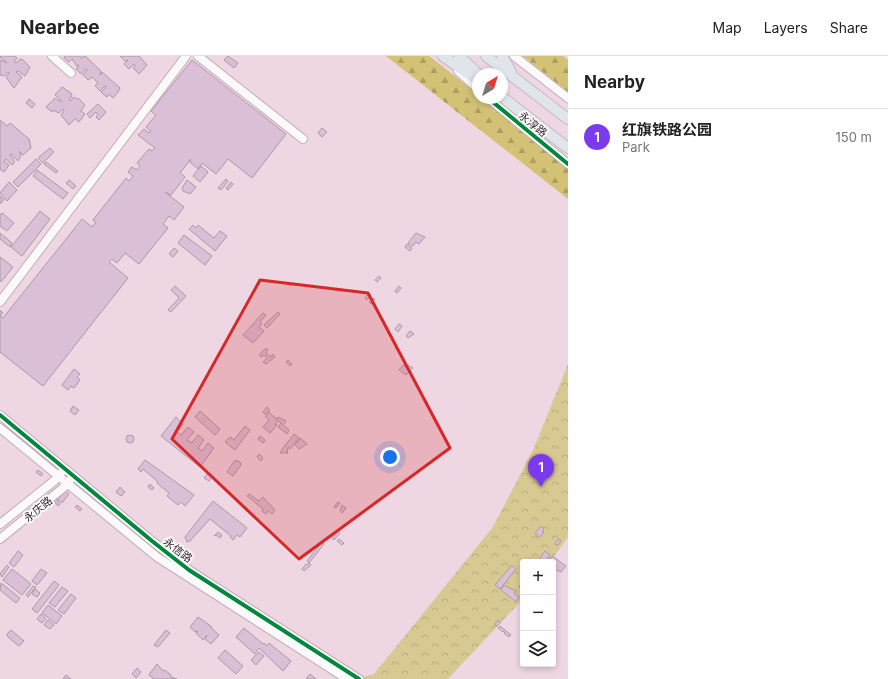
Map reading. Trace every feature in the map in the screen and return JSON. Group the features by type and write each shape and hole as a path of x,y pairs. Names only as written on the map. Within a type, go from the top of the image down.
{"main road":[{"path":"442,56 472,77"},
{"path":"459,56 472,68"},
{"path":"486,56 568,119"},
{"path":"502,56 513,76"},
{"name":"永淳路","path":"508,102 568,148"}],"street":[{"path":"52,56 71,72"},
{"path":"0,302 186,56"},
{"path":"198,56 303,139"},
{"path":"442,56 472,84"},
{"path":"514,56 568,98"},
{"name":"永淳路","path":"495,104 568,164"},
{"name":"永信路","path":"0,415 61,472 67,483 157,557 346,679"},
{"name":"永信路","path":"0,428 61,472 73,476 189,570 359,679"},
{"name":"永庆路","path":"0,524 61,472"},
{"name":"永庆路","path":"0,539 67,483 73,476"}],"highlighted area":[{"path":"260,280 368,293 450,448 299,559 172,439"}],"green space":[{"path":"386,56 429,56 472,89 472,104 491,104 568,165 568,199"},
{"path":"523,56 563,56 568,60 568,92"},
{"path":"568,364 568,537 552,559 520,559 520,602 448,679 355,679 374,674 493,527 534,448"}],"building":[{"path":"15,56 17,58 14,62 16,63 20,59 30,67 25,76 18,71 16,72 22,77 14,88 6,77 9,73 8,72 4,76 0,75 0,60 7,63 0,57"},
{"path":"65,56 80,56 81,58 85,56 101,71 100,75 102,72 120,88 118,92 113,98 109,94 107,97 101,92 106,87 105,86 100,91 95,86 98,83 92,77 88,80 83,75 87,70 86,69 81,74 76,69 79,65 77,66 72,59 69,62 64,58"},
{"path":"120,56 139,56 147,65 139,74 133,68 135,66 134,64 129,69 124,64 128,60 125,61"},
{"path":"228,56 238,63 234,68 224,60"},
{"path":"192,60 286,134 252,178 228,159 216,174 202,163 198,169 190,162 191,159 180,173 185,177 171,195 165,192 184,207 174,220 169,216 163,224 168,228 139,264 125,253 117,263 112,259 109,262 128,278 43,386 0,352 0,316 3,318 82,219 92,227 96,222 93,220 126,178 129,181 133,176 128,172 132,167 137,170 140,166 137,163 149,149 152,151 155,148 138,135 144,129 149,133 151,131 146,127 156,115 151,111"},
{"path":"62,87 71,93 72,96 69,100 71,101 74,97 77,99 78,98 85,105 81,111 85,114 79,122 75,119 69,125 61,115 64,111 63,109 59,113 53,110 52,112 46,107 55,98 61,102 62,101 55,95"},
{"path":"29,99 35,104 32,108 26,103"},
{"path":"98,104 106,112 99,120 96,117 98,115 96,112 90,118 87,114"},
{"path":"0,120 7,126 10,123 29,139 31,148 23,155 19,151 21,155 18,161 11,154 10,155 14,160 14,163 12,165 6,159 4,161 9,165 4,172 0,169"},
{"path":"322,128 327,132 322,137 318,133"},
{"path":"50,148 54,152 43,163 38,158"},
{"path":"36,159 41,164 18,187 13,182"},
{"path":"46,162 58,171 56,173 44,164"},
{"path":"201,166 208,172 200,182 193,176"},
{"path":"37,170 68,193 63,199 33,176"},
{"path":"226,179 228,181 221,190 218,188"},
{"path":"69,180 76,186 73,189 66,183"},
{"path":"187,180 196,187 190,194 183,191 182,188"},
{"path":"9,182 17,190 7,201 0,193"},
{"path":"231,182 233,184 228,190 226,188"},
{"path":"0,196 4,200 0,204"},
{"path":"40,211 50,219 22,256 11,247"},
{"path":"2,213 14,223 7,231 0,226 0,215"},
{"path":"193,225 196,228 198,225 214,238 220,231 227,236 215,251 189,229"},
{"path":"0,233 12,243 10,247 0,239"},
{"path":"416,233 425,237 419,244 416,242 413,246 408,243"},
{"path":"184,235 212,256 205,265 178,243"},
{"path":"407,244 412,248 410,251 405,247"},
{"path":"174,248 178,251 173,257 169,254"},
{"path":"0,257 13,267 1,282 0,281"},
{"path":"379,276 381,278 377,282 375,280"},
{"path":"175,286 186,296 171,312 168,310 179,298 171,290"},
{"path":"399,286 401,288 397,293 395,291"},
{"path":"369,293 371,295 367,300 365,298"},
{"path":"373,298 375,299 371,304 369,302"},
{"path":"278,312 280,314 267,328 264,325"},
{"path":"263,313 266,315 260,322 262,324 259,327 264,331 253,343 243,335"},
{"path":"399,324 402,326 398,332 395,329"},
{"path":"410,331 414,334 408,338 406,336"},
{"path":"266,348 268,350 266,353 271,357 273,354 275,357 266,364 263,362 267,358 264,355 261,357 259,355"},
{"path":"288,360 292,364 290,366 286,362"},
{"path":"403,365 406,367 408,365 413,368 406,375 399,370"},
{"path":"74,369 80,374 77,377 80,380 74,388 71,386 68,390 62,385"},
{"path":"73,406 79,410 75,415 70,411"},
{"path":"267,407 270,410 265,414 263,412"},
{"path":"200,411 220,429 215,435 195,417"},
{"path":"269,412 278,421 275,424 277,425 270,433 263,427 269,420 265,416"},
{"path":"176,417 183,424 177,432 181,435 188,427 194,432 187,440 192,443 198,435 204,440 198,448 202,451 208,443 214,448 200,467 161,436"},
{"path":"278,417 286,421 283,425 289,430 287,434 278,427 281,423 276,419"},
{"path":"245,426 250,430 235,450 225,442 230,437 234,440"},
{"path":"294,434 299,438 290,449 288,447 287,454 284,452 282,454 280,452"},
{"path":"128,435 132,435 134,439 132,443 128,443 126,441 126,437"},
{"path":"260,436 265,440 263,443 258,439"},
{"path":"300,438 307,444 299,449 295,445"},
{"path":"259,454 263,458 261,461 257,457"},
{"path":"145,460 194,495 185,506 181,502 178,505 167,496 169,493 157,483 158,482 156,480 143,469 141,472 138,469"},
{"path":"235,460 240,462 241,465 233,476 227,472"},
{"path":"38,470 43,474 41,476 36,472"},
{"path":"208,473 212,477 209,481 204,478"},
{"path":"150,484 154,488 152,490 148,487"},
{"path":"120,487 125,492 121,496 116,492"},
{"path":"66,491 69,494 62,503 57,499"},
{"path":"249,494 259,501 263,497 275,510 272,514 268,511 266,514 262,511 263,509 247,496"},
{"path":"56,499 60,504 58,506 54,501"},
{"path":"213,501 247,528 240,537 237,535 233,540 230,537 231,536 210,519 190,541 187,542 185,537"},
{"path":"338,502 340,503 336,508 334,507"},
{"path":"77,505 82,509 80,511 75,507"},
{"path":"342,505 346,508 342,513 340,511"},
{"path":"541,526 544,529 542,531 544,532 540,537 535,533"},
{"path":"338,531 340,533 334,540 332,538"},
{"path":"218,532 222,535 220,538 216,535 214,536"},
{"path":"339,539 344,543 342,545 337,541"},
{"path":"559,539 561,541 558,545 555,544"},
{"path":"322,542 324,544 309,563 307,561"},
{"path":"18,551 23,555 14,567 9,563"},
{"path":"545,551 550,555 547,559 539,559"},
{"path":"552,556 566,566 561,572 556,570 556,559 550,559"},
{"path":"309,563 311,565 304,571 302,569"},
{"path":"7,565 9,567 2,577 0,574"},
{"path":"512,565 516,569 500,589 495,585"},
{"path":"12,569 31,584 22,595 3,580"},
{"path":"41,569 47,573 37,585 32,581"},
{"path":"54,581 59,585 37,613 32,609"},
{"path":"1,583 20,598 16,603 0,590"},
{"path":"504,585 515,591 514,593 519,597 516,602 501,590"},
{"path":"33,586 36,587 28,597 26,595"},
{"path":"62,587 68,591 55,607 49,603"},
{"path":"35,589 40,593 37,597 32,594"},
{"path":"71,594 76,598 64,614 58,610"},
{"path":"48,605 62,616 56,624 42,613"},
{"path":"41,614 46,619 42,623 37,619"},
{"path":"198,617 212,627 211,628 219,635 211,644 205,639 207,635 203,640 196,633 198,631 195,632 190,627"},
{"path":"48,620 54,625 50,629 44,625"},
{"path":"498,620 501,622 497,626 495,624"},
{"path":"500,626 505,630 503,632 498,628"},
{"path":"244,628 263,644 264,643 267,646 269,643 291,661 283,671 259,648 255,654 236,637"},
{"path":"11,630 24,641 19,646 8,637 7,634"},
{"path":"166,630 170,633 158,647 154,645"},
{"path":"506,631 511,635 509,637 504,633"},
{"path":"225,650 243,666 236,674 218,658"},
{"path":"259,652 264,656 256,665 251,660"},
{"path":"157,664 163,671 165,670 171,675 171,677 177,679 154,679 149,675"},
{"path":"137,668 141,672 136,678 132,674"},
{"path":"310,674 316,679 306,679"},
{"path":"66,675 71,679 63,679"}],"cycle path":[{"path":"495,104 568,164"},
{"path":"0,415 189,570 359,679"}],"place":[{"name":"红旗铁路公园","path":"541,487"}]}
